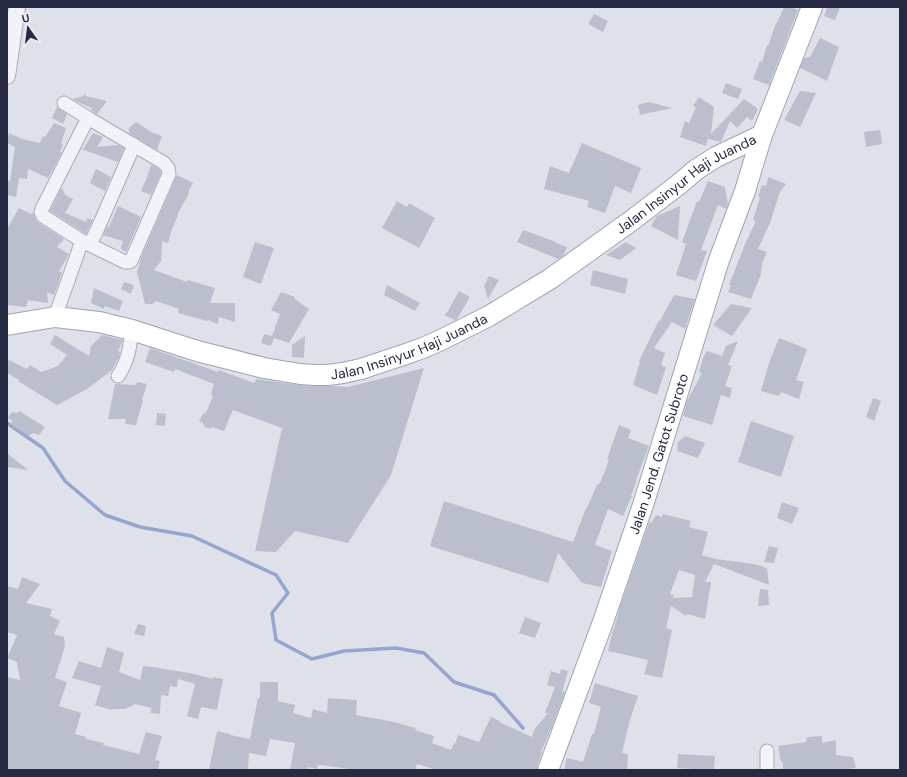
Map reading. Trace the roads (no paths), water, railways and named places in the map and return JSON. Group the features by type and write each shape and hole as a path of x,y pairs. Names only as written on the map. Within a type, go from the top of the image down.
{"main road":[{"name":"Jalan Jend. Gatot Subroto","path":"548,770 603,622 638,519 719,260 745,190 762,136 812,7"},
{"name":"Jalan Insinyur Haji Juanda","path":"7,325 55,318 98,322 132,330 197,351 264,368 315,375 343,373 361,369 423,348 489,316 550,279 631,221 716,157 762,136"}],"street":[{"path":"7,76 17,7"},
{"path":"64,103 165,164 168,168 169,173 131,261 129,262 126,262 86,242 43,216 41,212 88,118"},
{"path":"55,318 86,242 98,228 134,146"},
{"path":"118,376 126,361 131,342 132,330"},
{"path":"767,751 767,770"}],"waterway":[{"path":"7,423 43,448 65,481 105,515 140,527 192,536 276,575 288,593 272,613 276,640 312,659 344,651 396,648 424,653 454,682 494,695 523,728"}]}
